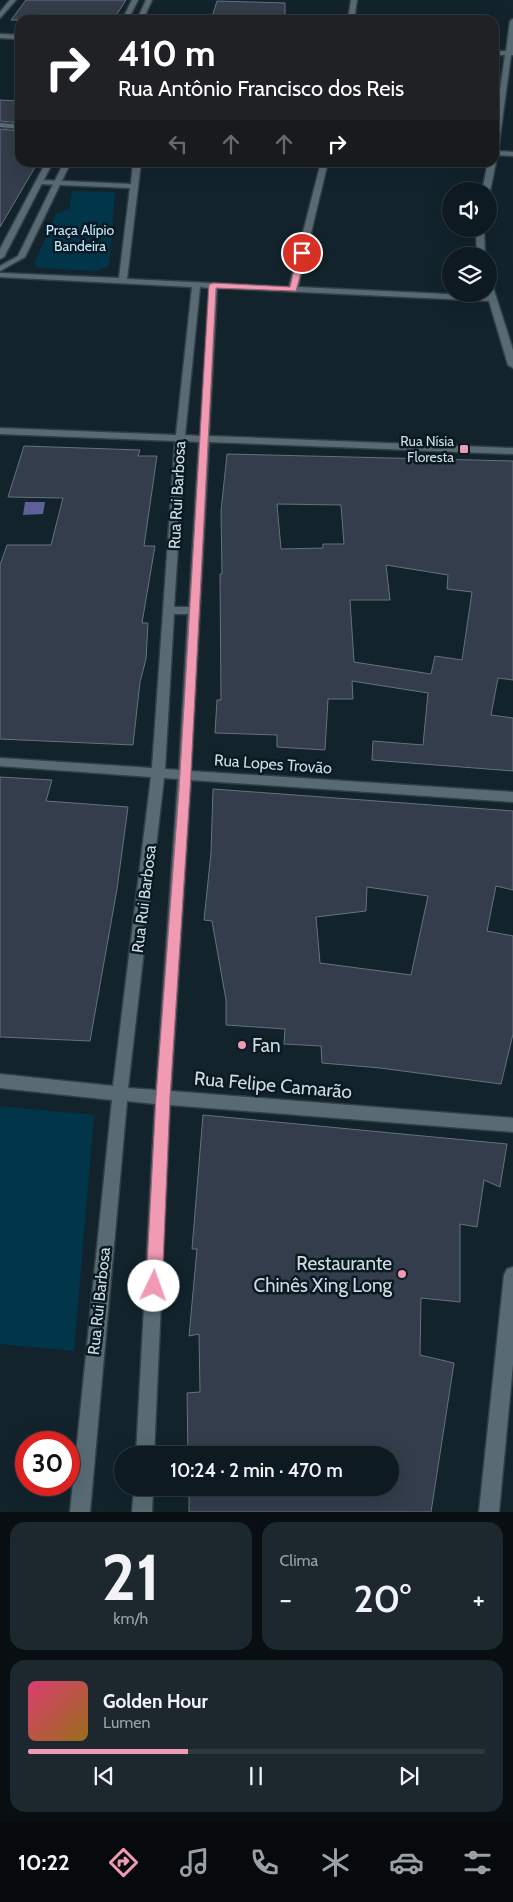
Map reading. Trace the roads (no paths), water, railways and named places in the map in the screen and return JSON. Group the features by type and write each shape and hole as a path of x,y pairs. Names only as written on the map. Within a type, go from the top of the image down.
{"street":[{"path":"0,16 12,0"},
{"path":"128,15 135,0"},
{"path":"142,15 150,0"},
{"path":"352,15 354,0"},
{"path":"499,103 511,53 513,21"},
{"path":"0,30 15,31"},
{"path":"0,36 15,37"},
{"path":"0,126 15,127"},
{"path":"499,153 513,154"},
{"path":"0,257 47,167"},
{"path":"0,269 21,256 66,167"},
{"path":"123,281 136,167"},
{"path":"293,289 324,167"},
{"path":"488,182 491,167"},
{"path":"39,182 133,186"},
{"path":"0,275 442,296"},
{"name":"Rua Rui Barbosa","path":"145,1446 163,1097 194,611 188,517 180,438 196,284"},
{"name":"Rua Rui Barbosa","path":"80,1512 120,1094 158,772 170,610 203,439 213,285"},
{"path":"494,302 513,365"},
{"path":"190,347 208,348"},
{"path":"0,430 513,451"},
{"path":"170,610 194,611"},
{"name":"Rua Lopes Trovão","path":"0,762 513,797"},
{"name":"Rua Felipe Camarão","path":"0,1081 120,1094 513,1125"},
{"path":"489,1512 513,1275"},
{"path":"142,1512 143,1496"}],"water":[{"path":"25,502 45,502 43,514 23,515"}],"place":[{"name":"Rua Nísia Floresta","path":"464,449"},
{"name":"Fan","path":"242,1045"},
{"name":"Restaurante Chinês Xing Long","path":"402,1274"}],"park label":[{"name":"Praça Alípio Bandeira","path":"80,238"}]}
